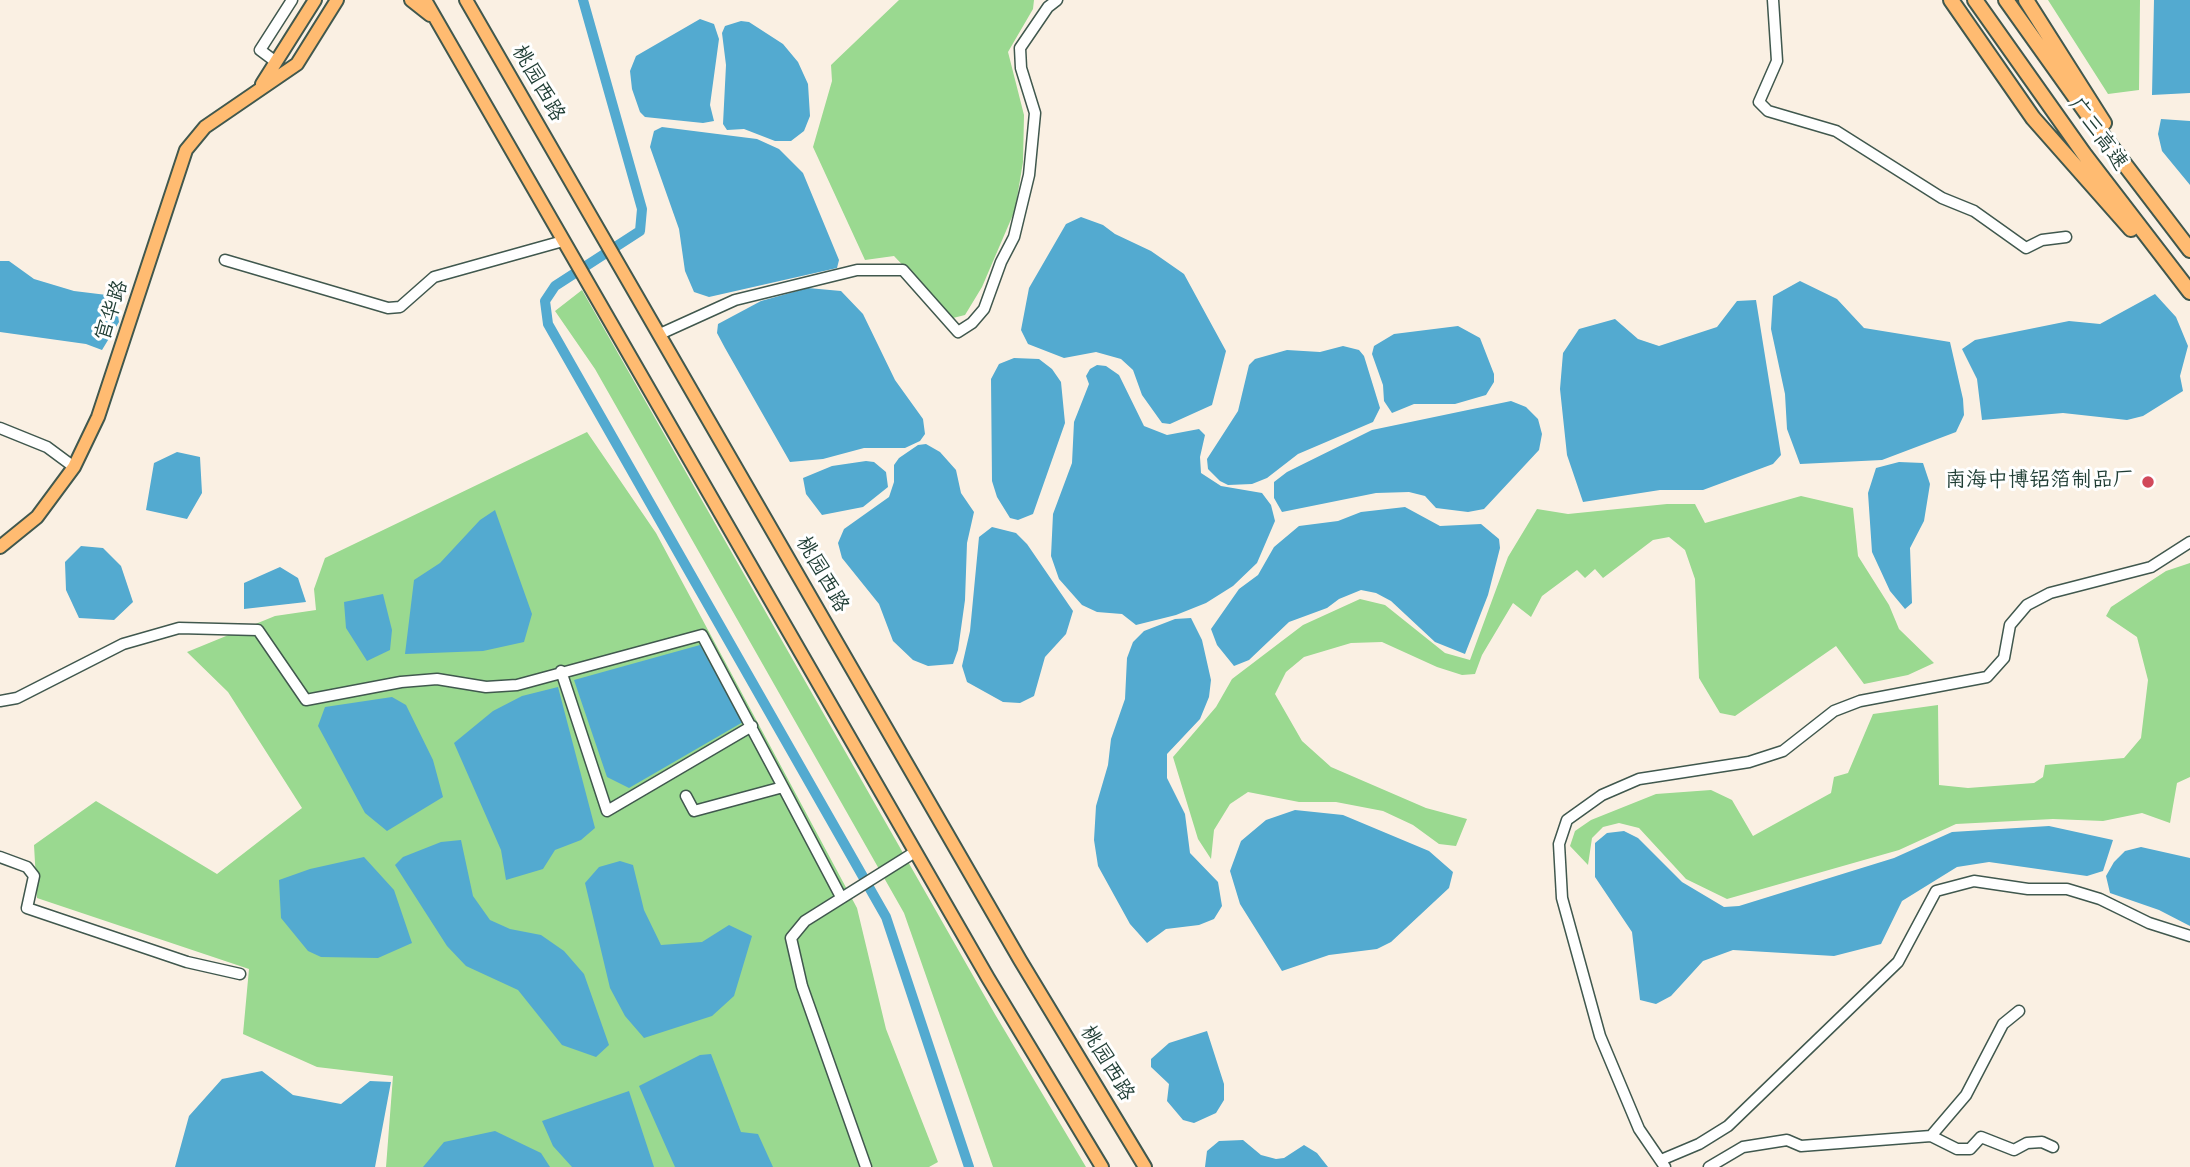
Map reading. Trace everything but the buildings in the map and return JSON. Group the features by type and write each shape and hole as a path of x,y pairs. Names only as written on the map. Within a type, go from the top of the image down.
{"highway":[{"path":"1951,0 2033,118 2113,211 2176,275"},
{"name":"广三高速","path":"1975,0 2084,153 2190,292"},
{"name":"广三高速","path":"2006,0 2152,202 2190,250"},
{"path":"2026,0 2152,202"}],"main road":[{"name":"官华路","path":"258,90 316,0"},
{"name":"官华路","path":"0,547 37,517 74,467 98,417 186,150 205,127 297,64 337,0"},
{"path":"326,18 346,0"},
{"path":"411,0 436,20"},
{"path":"425,0 915,852 1101,1167"},
{"name":"桃园西路","path":"467,1 1020,960 1145,1167"}],"street":[{"path":"276,62 260,50 292,0"},
{"path":"660,334 735,299 857,270 904,270 958,332 972,323 984,309 1001,262 1014,237 1029,175 1035,113 1021,68 1020,48 1048,7 1057,0"},
{"path":"1773,0 1777,61 1759,102 1768,111 1836,131 1942,198 1974,211 2026,248 2042,240 2066,237"},
{"path":"225,260 388,308 400,307 434,276 566,247"},
{"path":"0,428 47,447 74,467"},
{"path":"2190,542 2151,567 2050,593 2027,605 2010,625 2004,658 1987,677 1860,701 1834,711 1783,751 1749,762 1639,779 1602,795 1567,820 1559,844 1562,898 1600,1036 1639,1129 1663,1164 1728,1126 1898,962 1936,891 1975,881 2028,889 2067,889 2100,899 2149,923 2190,936"},
{"path":"0,701 17,698 123,644 179,628 258,630 306,700 401,682 437,679 486,687 517,685 702,635 841,897"},
{"path":"561,671 607,811 752,726"},
{"path":"686,796 694,811 783,788"},
{"path":"866,1167 802,986 791,938 805,921 915,852"},
{"path":"0,857 27,867 34,876 27,908 187,962 240,974"},
{"path":"1931,1136 1966,1095 2003,1024 2019,1011"},
{"path":"1709,1167 1743,1147 1787,1140 1801,1146 1931,1136 1957,1149 1970,1149 1981,1137 2014,1150 2026,1143 2042,1142 2053,1147"}],"green space":[{"path":"899,0 1034,0 1033,9 1008,52 1024,115 1023,162 1015,210 982,287 965,315 953,318 894,256 865,260 813,147 832,81 831,65"},
{"path":"2048,0 2140,0 2139,90 2108,94"},
{"path":"582,290 996,1016 1086,1167 993,1167 904,913 595,369 555,311"},
{"path":"587,432 656,533 857,908 886,1029 938,1162 929,1167 386,1167 393,1076 317,1067 243,1034 249,969 37,898 34,845 96,801 217,874 302,808 228,692 187,652 275,616 316,610 314,589 325,558"},
{"path":"1801,496 1853,508 1858,556 1889,605 1899,629 1934,663 1908,675 1864,684 1836,646 1735,716 1720,713 1699,678 1695,579 1685,550 1669,537 1653,540 1603,578 1595,569 1585,578 1577,570 1542,596 1531,617 1513,603 1482,655 1475,674 1462,675 1437,667 1382,642 1351,643 1304,657 1286,672 1275,694 1302,741 1331,767 1426,808 1467,819 1456,846 1439,844 1413,825 1383,811 1336,802 1299,802 1248,792 1230,804 1214,830 1211,859 1198,839 1173,757 1216,707 1232,679 1303,625 1360,599 1385,605 1445,653 1470,660 1508,557 1537,509 1568,514 1667,504 1695,504 1705,523"},
{"path":"2190,563 2190,777 2177,783 2170,823 2142,813 2103,821 2053,819 1956,824 1899,850 1727,899 1686,879 1639,828 1619,823 1603,827 1592,838 1588,865 1570,846 1575,831 1591,820 1656,794 1711,790 1732,800 1753,836 1831,793 1834,777 1848,773 1873,714 1938,705 1939,785 1968,788 2034,783 2043,777 2045,765 2124,758 2141,738 2148,680 2137,637 2106,616 2111,607 2166,571"}],"water":[{"path":"2154,0 2190,0 2190,93 2152,95"},
{"path":"700,19 714,24 719,39 710,105 714,121 703,123 645,117 640,112 632,89 630,71 636,56"},
{"path":"741,21 749,22 783,44 798,62 808,84 810,116 804,131 791,141 775,141 744,129 727,130 723,124 726,65 722,33 725,26"},
{"path":"2161,119 2190,121 2190,185 2162,151 2158,134"},
{"path":"662,127 757,139 779,149 803,173 839,260 837,268 709,297 694,292 685,271 679,229 650,147 654,131"},
{"path":"1081,217 1103,225 1115,234 1151,251 1184,274 1226,351 1212,405 1170,424 1162,423 1142,395 1133,370 1121,359 1096,352 1064,358 1028,344 1021,330 1029,288 1066,224"},
{"path":"0,261 9,261 34,279 74,291 115,296 119,322 102,350 86,344 0,332"},
{"path":"1800,281 1837,299 1864,328 1950,342 1963,399 1964,415 1956,432 1882,460 1800,464 1787,429 1785,394 1771,329 1773,296"},
{"path":"808,288 841,291 863,314 895,380 923,419 925,434 920,441 905,448 864,448 823,459 790,462 717,333 718,324 761,301"},
{"path":"2155,294 2176,317 2188,346 2180,376 2183,391 2143,416 2127,420 2063,413 1982,420 1977,379 1962,349 1975,340 2069,321 2100,324"},
{"path":"1756,300 1781,455 1773,464 1703,490 1660,490 1583,502 1567,455 1560,389 1563,353 1579,329 1615,319 1638,339 1659,346 1717,327 1737,301"},
{"path":"1458,326 1480,338 1494,374 1494,382 1486,395 1455,404 1414,404 1392,413 1384,401 1383,385 1372,354 1374,346 1394,334"},
{"path":"1343,346 1359,350 1364,356 1380,408 1373,422 1298,454 1267,478 1252,484 1228,485 1208,469 1207,459 1238,411 1249,365 1255,359 1287,350 1320,352"},
{"path":"1014,358 1039,359 1052,369 1061,382 1065,423 1033,514 1018,520 1010,518 997,497 992,481 991,379 999,364"},
{"path":"1097,365 1106,366 1119,375 1144,426 1167,435 1199,429 1205,435 1200,457 1201,473 1221,486 1262,493 1271,505 1275,521 1257,563 1233,586 1206,603 1176,615 1136,625 1122,614 1097,612 1082,605 1059,579 1051,556 1053,514 1072,463 1074,422 1089,384 1086,376 1090,369"},
{"path":"1511,401 1526,407 1538,419 1542,434 1539,450 1484,509 1468,512 1436,508 1425,496 1409,492 1376,493 1282,512 1274,498 1274,482 1287,472 1372,430"},
{"path":"926,444 940,452 956,470 961,493 974,512 967,543 965,600 958,650 953,664 928,666 913,660 893,641 879,604 842,558 838,543 844,529 889,497 894,482 894,465 899,458 918,445"},
{"path":"177,452 200,457 202,493 187,519 146,510 154,463"},
{"path":"874,462 886,472 888,487 863,507 822,515 806,494 803,478 832,466"},
{"path":"1899,462 1923,463 1930,484 1924,521 1910,548 1912,603 1905,609 1890,591 1872,552 1868,493 1876,468"},
{"path":"1405,507 1440,526 1481,524 1499,539 1500,548 1488,595 1465,654 1435,642 1391,601 1376,593 1361,590 1339,599 1327,608 1289,622 1249,660 1234,666 1217,645 1211,629 1239,589 1258,575 1274,547 1299,526 1338,521 1361,512"},
{"path":"495,510 532,614 524,642 483,651 405,654 414,580 440,563 480,520"},
{"path":"992,527 1016,533 1027,544 1073,611 1066,634 1045,657 1034,696 1020,703 1003,702 967,682 962,666 970,631 979,537"},
{"path":"81,546 103,548 121,566 133,602 114,620 79,618 66,590 65,562"},
{"path":"280,567 298,578 306,602 244,609 244,583"},
{"path":"383,594 392,630 390,650 367,661 346,628 344,602"},
{"path":"1191,618 1202,640 1211,680 1209,697 1200,719 1167,754 1167,778 1185,814 1190,853 1218,882 1222,906 1214,919 1199,925 1166,929 1147,943 1130,924 1098,866 1094,840 1096,806 1108,765 1111,739 1125,699 1127,658 1133,642 1144,631 1175,619"},
{"path":"700,645 743,722 629,788 607,777 574,680"},
{"path":"558,687 595,828 581,840 555,850 543,869 506,880 501,850 454,743 493,711 522,696"},
{"path":"392,697 406,705 433,760 443,797 387,831 365,813 318,726 325,707"},
{"path":"1295,810 1343,815 1429,851 1453,872 1449,888 1391,942 1377,949 1329,955 1282,971 1240,904 1230,871 1241,841 1266,820"},
{"path":"2049,826 2113,840 2103,871 2087,876 1989,862 1957,867 1902,901 1881,944 1834,956 1733,950 1703,961 1671,996 1656,1004 1640,1000 1632,932 1595,877 1595,843 1607,833 1624,831 1638,838 1682,882 1724,907 1739,906 1894,858 1952,832"},
{"path":"461,840 473,896 490,920 510,929 541,935 564,951 584,974 609,1045 596,1057 562,1045 518,990 466,966 447,946 395,865 403,857 441,842"},
{"path":"2141,847 2190,858 2190,926 2159,910 2110,893 2106,876 2114,862 2125,851"},
{"path":"364,857 394,890 412,943 378,958 321,957 308,951 281,918 279,880 310,869"},
{"path":"620,861 633,865 644,910 661,945 702,942 729,925 752,936 734,996 712,1016 644,1038 625,1016 610,988 585,883 599,867"},
{"path":"1207,1031 1224,1084 1224,1100 1216,1113 1194,1123 1183,1120 1167,1101 1169,1084 1151,1067 1151,1059 1169,1043"},
{"path":"711,1054 741,1132 758,1134 773,1167 675,1167 639,1086 700,1055"},
{"path":"262,1071 293,1095 341,1104 370,1081 391,1082 375,1167 175,1167 189,1116 222,1079"},
{"path":"629,1091 654,1167 572,1167 553,1146 542,1121"},
{"path":"495,1131 541,1153 550,1167 423,1167 444,1142"},
{"path":"1243,1140 1261,1155 1276,1159 1284,1158 1304,1145 1317,1153 1328,1167 1205,1167 1207,1151 1219,1141"}],"waterway":[{"path":"583,0 642,209 640,231 555,286 545,301 548,324 886,917 969,1167"}],"place":[{"name":"南海中博铝箔制品厂","path":"2148,482"}]}
